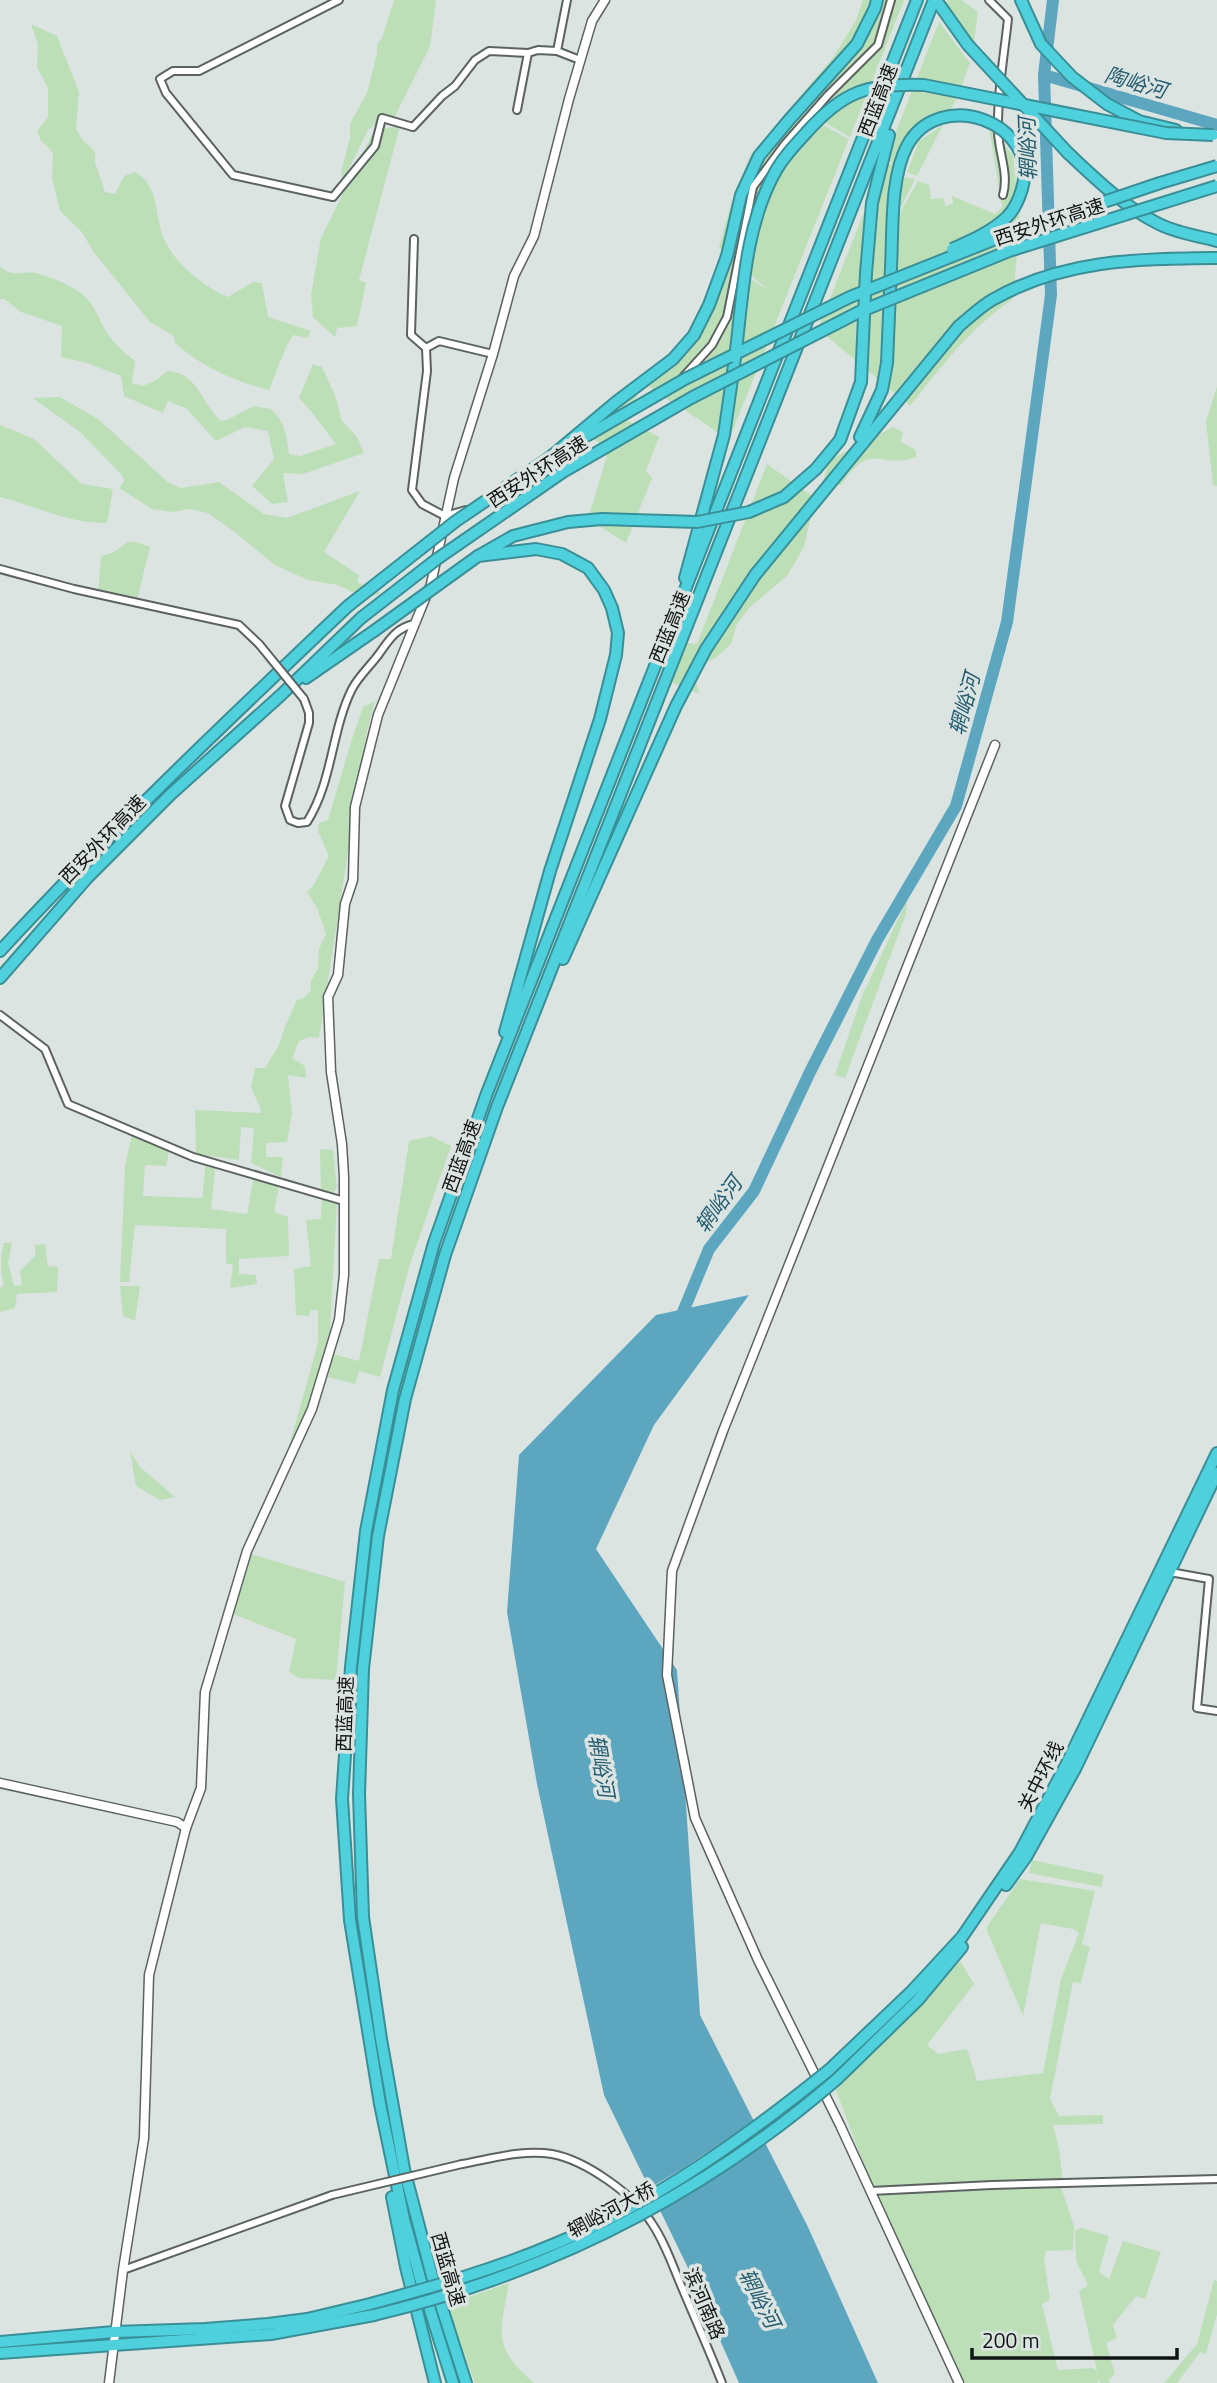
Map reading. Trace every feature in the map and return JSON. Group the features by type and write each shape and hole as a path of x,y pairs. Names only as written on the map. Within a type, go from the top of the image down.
{"highway":[{"path":"549,458 673,359 694,335 709,305 727,256 741,195 759,156 856,44 877,0"},
{"name":"西蓝高速","path":"453,2383 404,2219 380,2105 350,1920 342,1799 351,1667 366,1531 393,1390 434,1243 487,1093 917,0"},
{"path":"935,0 974,53 1068,153 1108,190 1159,224 1217,241"},
{"name":"西蓝高速","path":"466,2383 433,2280 404,2169 363,1917 359,1794 363,1669 378,1536 405,1399 444,1255 497,1107 935,0"},
{"path":"1021,0 1041,44 1072,77 1107,104 1139,121 1176,130 1215,135"},
{"path":"281,695 478,556 513,536 541,527 602,519 697,522 749,512 783,497 816,470 840,440 861,382 872,203 903,82"},
{"path":"669,635 724,435 745,265 757,212 774,174 820,117 836,103 867,89 892,84 923,85 1167,132 1215,135"},
{"path":"843,466 868,424 882,390 887,363 891,281 891,267 897,174 906,147 917,131 933,120 951,116 973,116 992,122 1006,133 1017,146 1023,164 1024,182 1019,199 1009,215 985,234 911,268 899,274 886,280 874,285 850,297"},
{"name":"西安外环高速","path":"0,951 79,866 164,781 348,606 456,521 549,458 685,379 850,297 1003,236 1217,166"},
{"name":"西安外环高速","path":"0,978 88,877 171,794 281,695 361,618 437,559 563,472 691,398 859,312 1009,251 1217,186"},
{"path":"497,1107 676,706 706,649 755,575 959,326 990,301 1034,279 1071,268 1117,261 1217,258"},
{"path":"478,556 536,549 562,554 588,568 604,590 616,620 618,633 600,719 550,871 487,1093"},
{"name":"关中环线","path":"833,2075 962,1937 1020,1852 1067,1763 1217,1453"},
{"name":"关中环线","path":"833,2075 918,2000 968,1940 1026,1857 1075,1769 1217,1474"},
{"name":"辋峪河大桥","path":"372,2309 518,2259 607,2219 722,2153 833,2075"},
{"path":"380,2105 386,2160 400,2239 435,2383"},
{"path":"0,2342 114,2332 268,2324 372,2309"},
{"path":"0,2353 271,2334 372,2309"}],"main road":[{"path":"110,2383 114,2332 144,2138 149,1975 186,1828 201,1788 205,1692 243,1563 312,1409 339,1320 344,1275 344,1201 342,1144 331,1072 328,997 338,975 345,904 353,880 355,807 378,715 431,584 454,478 494,354 514,276 534,236 592,21 606,0"},
{"path":"959,2383 840,2125 758,1959 695,1818 667,1675 672,1571 723,1430 995,745"},
{"path":"0,1783 177,1822 186,1828"}],"street":[{"path":"339,0 199,71 173,71 160,79 166,93 233,175 333,197 375,146 382,118 413,127 455,86 475,60 489,51 558,51 580,60"},
{"path":"558,51 567,0"},
{"path":"414,239 411,335 426,348 427,371 412,490 422,504 445,516 480,506 673,389 712,345 727,317 753,187 828,95 878,45 891,0"},
{"path":"989,0 1008,19 998,131 1007,182 1003,195"},
{"path":"517,110 528,53"},
{"path":"426,348 439,341 494,354"},
{"path":"0,569 74,589 239,625 259,644 304,699 309,713 309,723 285,806 290,820 298,823 307,822 315,809 327,778 353,687 393,635 404,626 414,624"},
{"path":"0,1015 45,1049 68,1104 193,1157 344,1201"},
{"path":"1170,1572 1209,1579 1197,1709 1217,1711"},
{"name":"滨河南路","path":"123,2270 332,2195 462,2164 527,2153 551,2154 589,2169 643,2211 659,2236 722,2383"},
{"path":"871,2192 992,2185 1217,2179"}],"green space":[{"path":"394,0 436,0 430,47 392,122 378,122 368,130 343,181 341,173 350,137 350,124 367,93 377,44 382,38"},
{"path":"863,0 904,0 850,137 796,106 806,116 849,139 729,440 686,411 684,403 679,407 642,382 691,338 712,299 720,251 748,274 699,373 751,279 768,290 719,247 731,204 750,156 834,56 856,20"},
{"path":"948,0 961,0 978,12 973,49 944,10"},
{"path":"939,22 970,63 961,87 916,80"},
{"path":"31,24 57,36 79,92 76,129 95,152 95,162 105,192 115,194 124,176 135,172 149,185 153,193 164,239 175,257 191,273 228,297 253,282 262,283 268,317 311,331 307,338 293,335 269,390 231,378 207,366 175,343 174,336 150,322 93,251 82,232 60,211 52,178 53,154 41,141 37,131 48,117 48,88 37,67 38,44"},
{"path":"912,91 957,97 950,111 910,136 897,166 885,159"},
{"path":"943,125 917,176 907,172 919,141"},
{"path":"400,126 359,280 366,283 357,326 337,328 335,337 313,317 311,294 321,238 374,130"},
{"path":"989,127 1013,155 1020,221 1013,299 970,335 910,406 818,329 884,161 897,168 896,176 915,179 888,234 918,181 929,185 931,199 944,198 945,206 953,204 952,196 995,214 1002,207"},
{"path":"0,266 13,273 36,273 48,277 86,297 111,338 135,361 132,383 143,386 167,371 177,373 192,383 221,421 254,406 271,409 284,430 289,454 300,456 336,444 299,398 313,364 322,367 335,395 342,421 357,437 364,453 303,474 283,473 288,502 272,504 252,486 274,459 268,431 245,427 216,441 187,409 168,401 163,413 124,396 121,376 87,363 61,357 62,326 21,312 4,299 0,299"},
{"path":"643,386 623,418 659,437 646,471 652,478 626,543 588,519 609,449 583,433"},
{"path":"1217,386 1217,486 1213,485 1206,421"},
{"path":"60,397 98,419 169,483 181,488 219,482 264,514 287,518 360,491 324,552 359,575 357,582 381,593 352,604 356,594 338,585 308,580 275,565 208,513 190,509 173,512 152,509 119,488 124,481 121,474 80,432 33,398"},
{"path":"0,425 34,439 82,484 113,489 107,523 66,518 0,497"},
{"path":"893,427 903,432 901,442 916,450 916,457 893,461 869,459 852,471 841,485 824,479 828,461"},
{"path":"767,464 815,498 804,547 787,576 749,608 737,624 731,644 717,657 702,665 695,680 700,694 670,682 686,643 697,644"},
{"path":"128,542 150,547 137,600 98,592 101,556 114,552"},
{"path":"375,701 367,731 319,1038 309,1037 299,1041 292,1058 305,1066 306,1078 288,1075 292,1113 287,1142 266,1143 266,1157 283,1157 281,1177 251,1163 254,1128 241,1127 239,1160 196,1154 195,1110 262,1113 251,1087 255,1068 265,1068 279,1045 297,1000 304,998 311,990 311,981 318,968 319,949 326,934 317,908 307,892 329,856 318,831 319,823 328,820 363,707"},
{"path":"907,900 906,914 845,1078 835,1075 862,996"},
{"path":"132,1134 169,1151 166,1166 145,1165 143,1196 202,1198 206,1160 216,1161 211,1209 247,1214 255,1169 280,1181 274,1212 288,1217 289,1256 239,1259 239,1274 256,1275 257,1284 230,1288 233,1265 226,1263 226,1229 135,1225 129,1282 120,1282 125,1167"},
{"path":"431,1136 451,1146 410,1264 380,1377 359,1371 355,1384 328,1377 333,1354 359,1361 379,1259 391,1259 409,1141"},
{"path":"320,1149 333,1150 337,1187 332,1195 321,1193"},
{"path":"322,1197 337,1204 330,1331 314,1396 288,1450 318,1343 318,1310 311,1310 309,1316 296,1315 294,1269 311,1266 306,1220 321,1219"},
{"path":"4,1243 12,1243 8,1263 14,1286 22,1285 20,1271 35,1256 35,1245 45,1244 48,1266 58,1267 57,1292 17,1294 15,1308 0,1312 0,1288 4,1285 1,1264"},
{"path":"120,1286 140,1286 135,1321 123,1316"},
{"path":"130,1451 140,1467 175,1497 160,1500 136,1486"},
{"path":"247,1553 345,1582 336,1680 299,1678 289,1672 287,1681 296,1639 223,1610"},
{"path":"1032,1860 1104,1875 1101,1887 1029,1873"},
{"path":"1020,1879 1095,1891 1082,1944 1090,1947 1081,1983 1073,1982 1050,2099 1059,2116 1103,2115 1103,2124 1053,2125 1063,2183 873,2190 836,2090 960,1961 974,1984 927,2045 938,2054 967,2049 977,2081 1043,2073 1061,1979 1079,1933 1073,1929 1041,1923 1023,2016 986,1928"},
{"path":"1061,2187 1074,2226 1073,2250 1046,2251 1044,2259 1050,2300 1042,2304 1058,2370 1093,2368 1097,2371 1079,2291 1088,2285 1076,2261 1075,2230 1081,2228 1109,2236 1099,2272 1109,2279 1123,2241 1161,2252 1145,2299 1136,2296 1113,2325 1117,2338 1106,2343 1115,2374 1109,2380 1110,2383 1100,2383 1098,2378 1098,2383 963,2383 875,2195"},
{"path":"1214,2280 1217,2281 1217,2314 1206,2354 1200,2352 1177,2383 1164,2383 1197,2344"},
{"path":"509,2283 502,2338 511,2359 534,2383 475,2383 447,2305"}],"water":[{"path":"749,1295 654,1425 596,1549 677,1670 700,2015 808,2227 878,2383 739,2383 689,2270 604,2095 537,1784 507,1612 519,1455 656,1315"}],"pier":[{"path":"757,2119 768,2142 657,2213 646,2190"}],"waterway":[{"name":"辋峪河","path":"678,1324 709,1249 754,1191 877,940 956,806 1007,622 1051,295 1044,75 1053,0"},
{"name":"陶峪河","path":"1044,75 1217,125"}]}
